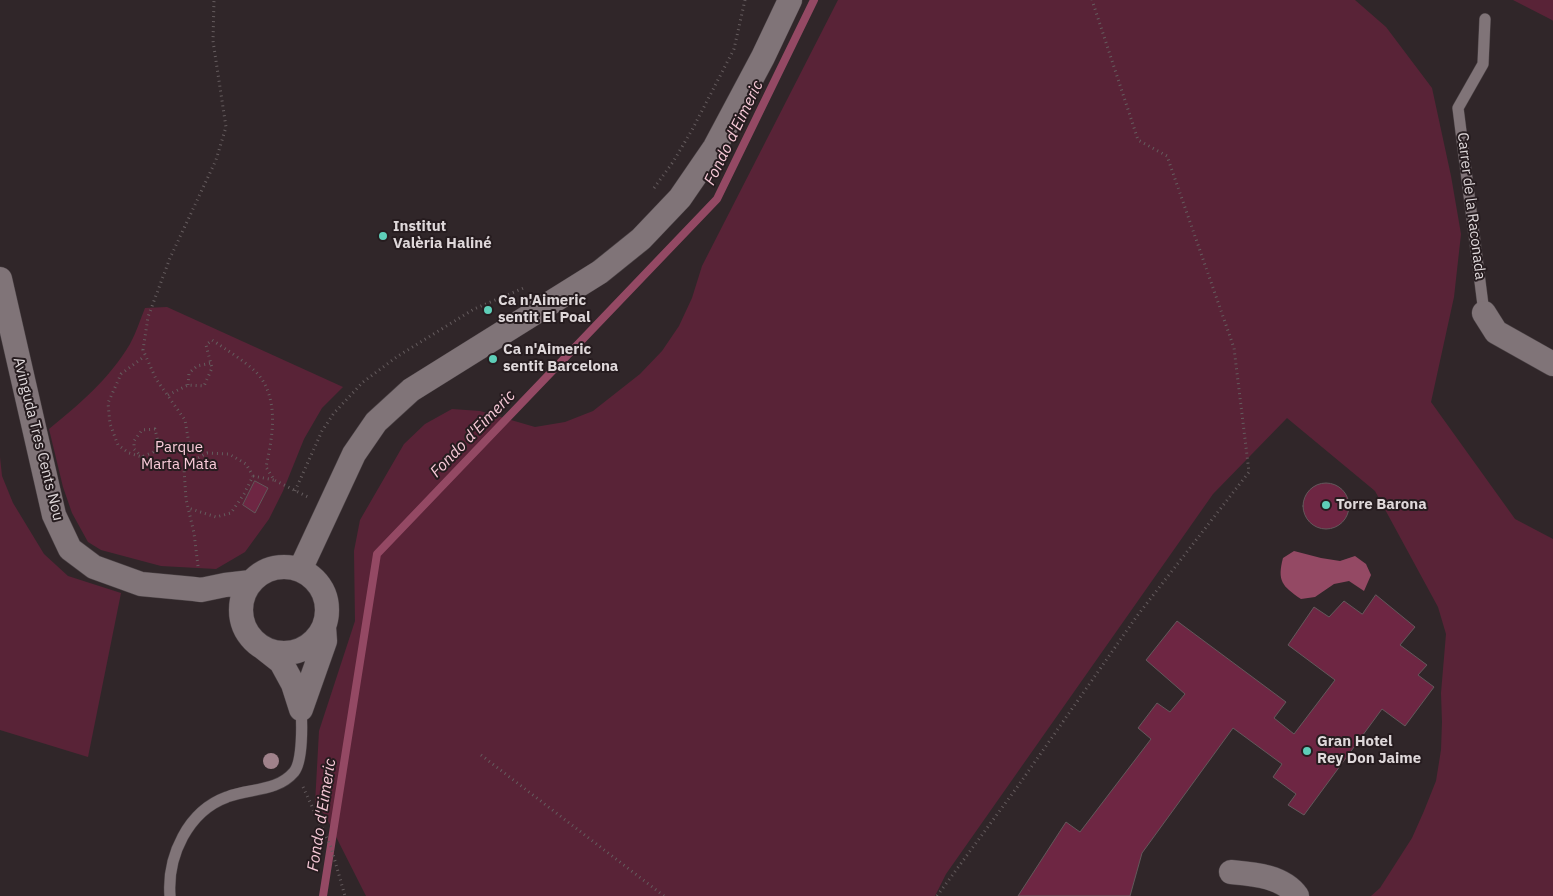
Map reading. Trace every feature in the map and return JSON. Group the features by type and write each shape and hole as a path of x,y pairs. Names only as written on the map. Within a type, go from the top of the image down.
{"street":[{"path":"300,570 354,454 376,422 411,390 600,272 641,239 680,198 715,148 763,57 790,0"},
{"name":"Avinguda Tres Cents Nou","path":"0,279 54,515 70,548 94,568 141,584 198,589 251,582"},
{"name":"Carrer de la Raconada","path":"1484,313 1496,332 1553,364"},
{"path":"301,709 326,641 324,626 326,604 322,590 312,578 300,570 277,567 263,572 251,582 245,593 241,605 242,618 252,637 273,651 288,653 296,651 310,644 324,626"},
{"name":"Avinguda Tres Cents Nou","path":"198,589 225,604 252,637 281,662 294,684 301,709"},
{"path":"1231,872 1264,875 1292,890 1297,896"}],"lane":[{"name":"Carrer de la Raconada","path":"1484,313 1458,108 1483,64 1485,18"},
{"path":"170,896 176,850 187,829 204,810 226,797 279,785 295,771 302,740 301,709"}],"path":[{"path":"198,589 198,566 194,533 186,499 185,465 189,444 185,420 156,379 142,350 148,317 170,258 216,160 226,127 213,41 214,0"},
{"path":"650,192 673,162 692,130 734,49 745,0"},
{"path":"937,896 1024,778 1137,616 1249,472 1234,348 1167,156 1138,140 1092,0"},
{"path":"185,465 207,453 229,454 246,464 253,476 274,480 295,491 322,431 334,413 363,382 404,351 474,309 532,284"},
{"path":"168,395 188,386 204,386 212,368 206,345 212,340 238,358 261,377 271,401 272,435 266,467 274,480"},
{"path":"142,457 134,449 134,441 142,430 155,428 158,442 153,452 142,457 129,453 118,446 110,424 108,403 121,374 145,356"},
{"path":"188,386 189,373 197,366 211,363"},
{"path":"188,508 216,517 230,513 244,494 253,476"},
{"path":"481,755 664,896"},
{"path":"295,771 331,847 344,896"}],"green space":[{"path":"838,0 1355,0 1386,27 1432,88 1461,234 1454,297 1431,402 1515,519 1553,539 1553,896 1371,896 1380,888 1412,838 1436,781 1441,750 1441,693 1446,634 1438,607 1375,491 1287,418 1213,494 946,874 935,896 366,896 325,815 315,804 319,731 355,621 354,551 360,520 404,444 425,424 452,409 480,411 535,427 565,422 593,411 640,374 662,351 679,326 692,298 702,266"},
{"path":"1513,0 1553,0 1553,21 1552,20"},
{"name":"Parque Marta Mata","path":"167,307 343,387 322,408 304,439 283,491 269,519 245,552 216,569 161,566 101,550 88,542 72,513 63,487 49,429 83,400 113,369 130,344 145,308"},
{"path":"0,457 2,476 13,503 44,554 68,576 121,593 88,757 0,730"}],"shaded area":[{"path":"1294,551 1340,561 1355,556 1366,564 1371,575 1364,591 1349,581 1334,584 1315,597 1301,599 1285,586 1281,578 1283,558"}],"building":[{"path":"255,481 268,488 255,513 243,505"},
{"name":"Torre Barona","path":"1326,483 1339,487 1345,493 1349,506 1345,519 1339,525 1326,529 1313,525 1307,519 1303,506 1307,493 1313,487"},
{"name":"Gran Hotel Rey Don Jaime","path":"1376,595 1415,627 1400,645 1427,665 1418,675 1434,687 1405,726 1382,709 1304,815 1288,805 1296,794 1273,777 1282,764 1233,728 1142,853 1130,896 1018,896 1066,822 1080,832 1151,739 1138,728 1157,703 1170,712 1185,694 1146,660 1177,621 1286,702 1274,718 1294,734 1335,680 1288,645 1314,607 1329,617 1344,601 1362,614"}],"waterway":[{"name":"Fondo d'Eimeric","path":"323,896 377,554 717,199 814,0"}],"place":[{"name":"Institut Valèria Haliné","path":"383,236"},
{"name":"Ca n'Aimeric sentit El Poal","path":"488,310"},
{"name":"Ca n'Aimeric sentit Barcelona","path":"493,359"},
{"name":"Torre Barona","path":"1326,505"},
{"name":"Gran Hotel Rey Don Jaime","path":"1307,751"}]}
